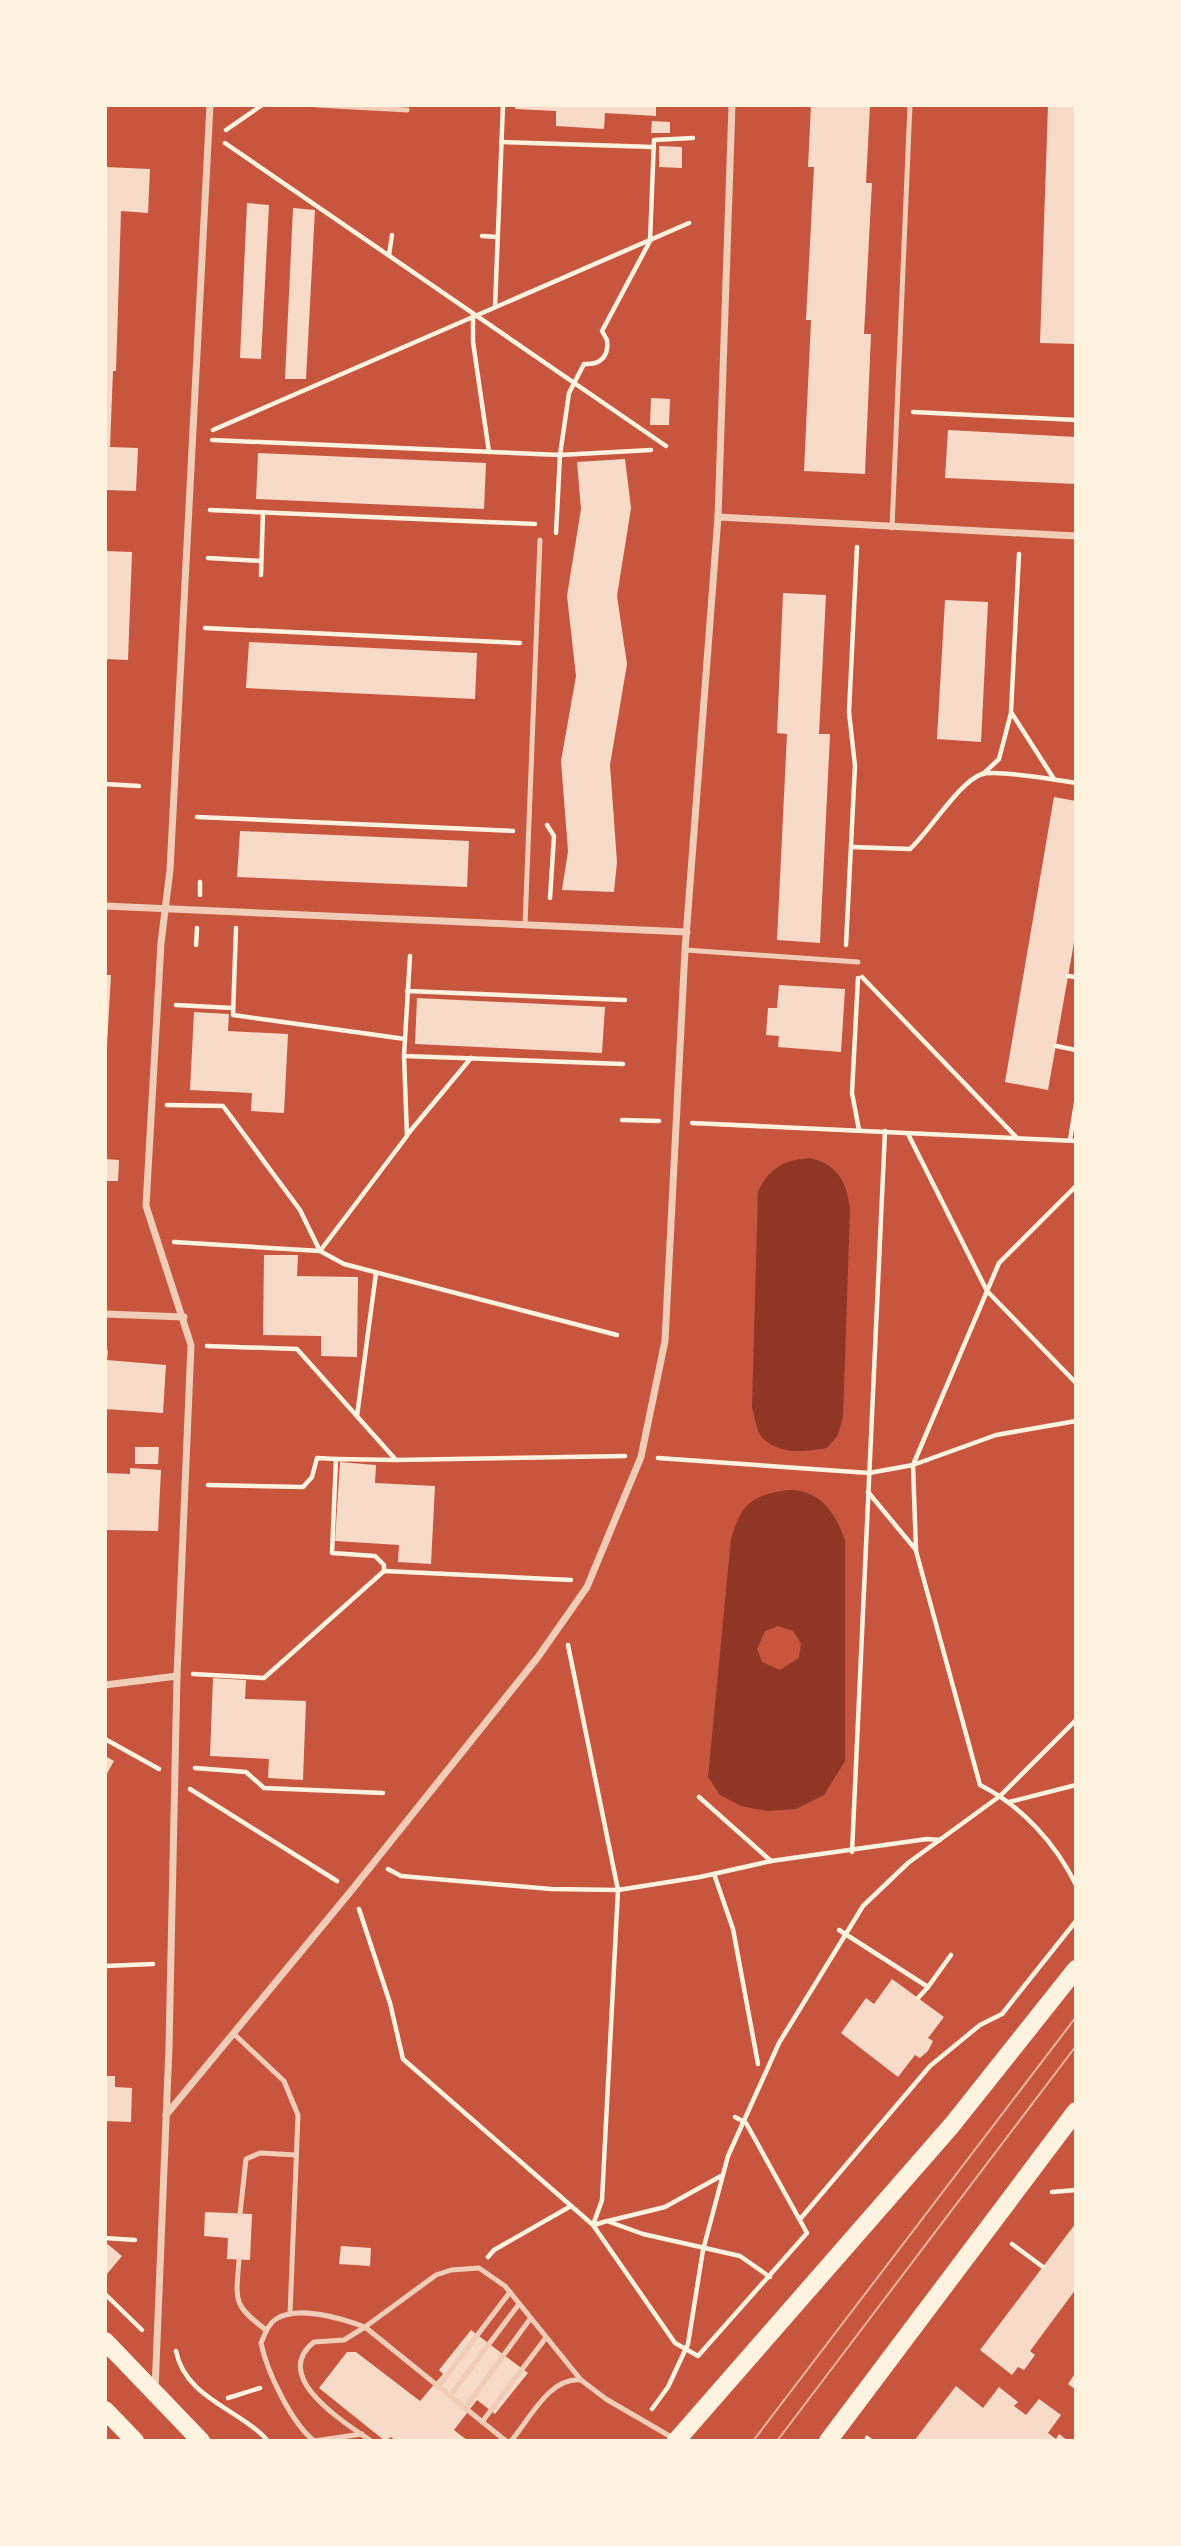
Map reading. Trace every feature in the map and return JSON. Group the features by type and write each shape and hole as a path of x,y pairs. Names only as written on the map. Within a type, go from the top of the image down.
{"main road":[{"path":"676,2441 944,2135 1076,1969"},
{"path":"828,2441 1076,2111"},
{"path":"105,2341 201,2441"},
{"path":"105,2410 135,2441"}],"street":[{"path":"155,2391 166,2115 177,1676 191,1345 146,1206 192,471 210,105"},
{"path":"166,2115 351,1891 563,1621 589,1582 641,1457 665,1341 685,950 718,517 732,105"},
{"path":"718,517 1076,536"},
{"path":"105,906 525,927 687,932"},
{"path":"105,1314 184,1317"},
{"path":"105,1685 177,1676"}],"lane":[{"path":"317,105 407,110"},
{"path":"892,528 910,105"},
{"path":"525,927 540,540"},
{"path":"685,950 858,962"},
{"path":"234,2034 273,2067 290,2091 298,2115 290,2314"},
{"path":"240,2214 246,2159 260,2153 296,2155"},
{"path":"239,2260 238,2303 243,2313 267,2330"},
{"path":"371,2441 311,2392 299,2367 301,2356 314,2342 344,2340 436,2275 451,2270 479,2268 510,2292 545,2339 581,2380 676,2441"},
{"path":"438,2387 510,2292"},
{"path":"450,2396 519,2304"},
{"path":"362,2434 314,2441 296,2423 261,2343 275,2319 290,2314 338,2320 365,2327 509,2441 561,2381 581,2380"},
{"path":"465,2408 530,2319"},
{"path":"482,2422 545,2339"}],"path":[{"path":"226,131 262,105"},
{"path":"495,307 499,271 503,105"},
{"path":"560,455 569,393 584,364 592,365 605,357 607,340 602,331 650,241 654,141 693,138"},
{"path":"501,142 653,147"},
{"path":"225,143 390,255 573,385 666,446"},
{"path":"213,430 690,223"},
{"path":"390,255 392,235"},
{"path":"482,236 498,237"},
{"path":"473,315 473,342 489,452"},
{"path":"899,411 1076,421"},
{"path":"212,440 560,455 651,450"},
{"path":"210,510 556,524"},
{"path":"261,575 263,512"},
{"path":"846,962 853,847 855,766 849,712 857,547"},
{"path":"853,847 909,849 925,835 966,785 999,759 1011,712 1019,554"},
{"path":"208,558 261,561"},
{"path":"205,628 536,644"},
{"path":"1011,712 1055,779"},
{"path":"983,774 1076,783"},
{"path":"105,784 139,786"},
{"path":"197,817 553,834"},
{"path":"237,911 233,1015 405,1039"},
{"path":"407,1136 404,1056 410,956"},
{"path":"859,1130 852,1093 858,972 1017,1138"},
{"path":"1068,976 1076,977"},
{"path":"407,991 625,1000"},
{"path":"177,1004 233,1008"},
{"path":"1056,1046 1076,1050"},
{"path":"404,1056 622,1064"},
{"path":"320,1251 407,1136 471,1058"},
{"path":"622,1120 1073,1141 1076,1103"},
{"path":"152,1104 223,1106 300,1210 320,1251"},
{"path":"852,1852 885,1131"},
{"path":"908,1133 987,1292 1076,1383"},
{"path":"1076,1186 999,1264 913,1465 916,1551 980,1785 1008,1802 1062,1856 1076,1885"},
{"path":"158,1241 320,1251 344,1264 617,1335"},
{"path":"357,1417 376,1273"},
{"path":"191,1345 297,1349 396,1460"},
{"path":"208,1485 303,1487 312,1477 317,1458 396,1460 606,1454 869,1473 913,1465 996,1435 1076,1421"},
{"path":"336,1459 332,1553 375,1556 384,1565 384,1571"},
{"path":"868,1492 916,1551"},
{"path":"177,1676 199,1673 264,1678 384,1571 589,1582"},
{"path":"563,1621 618,1890 603,2200 593,2225"},
{"path":"643,2422 668,2387 692,2331 703,2250 721,2176 743,2120 779,2043 863,1906 883,1884 1000,1796 1076,1720"},
{"path":"105,1739 323,1870 351,1891 376,1956 403,2059 593,2225 675,2343 698,2356 807,2232 743,2120 735,2117"},
{"path":"195,1768 246,1772 264,1788 383,1793"},
{"path":"1008,1802 1076,1784"},
{"path":"699,1797 771,1861"},
{"path":"375,1861 401,1876 551,1889 618,1890 714,1874 771,1861 852,1852 927,1839 940,1840"},
{"path":"714,1874 733,1928 758,2064"},
{"path":"801,2218 930,2066 980,2025 1002,2014 1076,1921"},
{"path":"839,1930 928,1987"},
{"path":"918,1998 951,1955"},
{"path":"105,1966 154,1964"},
{"path":"593,2225 636,2217 665,2207 721,2176"},
{"path":"1052,2192 1076,2190"},
{"path":"479,2268 494,2250 571,2206"},
{"path":"607,2221 703,2250 740,2256 770,2277"},
{"path":"105,2238 135,2240"},
{"path":"1012,2244 1043,2267"},
{"path":"105,2294 140,2329 170,2333 180,2367 197,2388 248,2423 268,2441"},
{"path":"228,2398 276,2382"}],"shaded area":[{"path":"810,1158 828,1165 840,1176 847,1191 850,1210 843,1417 838,1435 827,1448 792,1451 775,1446 761,1436 752,1408 758,1191 768,1176 785,1163"},
{"path":"789,1490 810,1494 825,1505 837,1521 845,1540 845,1761 824,1795 796,1809 767,1811 741,1806 720,1795 708,1777 731,1539 740,1516 750,1503 766,1495","holes":["778,1626 793,1631 801,1643 799,1658 780,1670 762,1662 757,1649 765,1631"]}],"building":[{"path":"516,105 656,105 656,116 605,113 604,129 556,126 556,111 515,109"},
{"path":"811,105 870,105 866,183 872,183 864,334 871,334 865,474 804,471 811,320 806,320 814,167 808,167"},
{"path":"1048,105 1076,105 1076,344 1040,343"},
{"path":"652,121 670,122 670,133 651,133"},
{"path":"659,146 682,147 682,168 659,167"},
{"path":"105,167 150,169 148,213 121,211 116,371 113,371 110,447 138,448 136,491 105,490"},
{"path":"247,203 269,205 261,359 240,358"},
{"path":"293,208 315,210 306,379 285,379"},
{"path":"651,398 670,399 669,425 650,425"},
{"path":"948,430 1076,437 1076,484 945,478"},
{"path":"258,453 486,463 484,509 256,499"},
{"path":"625,459 631,508 617,596 627,664 610,765 617,862 614,892 562,890 568,851 561,761 576,676 567,596 581,509 577,462"},
{"path":"105,551 132,552 128,660 105,659"},
{"path":"783,593 826,595 819,734 830,734 820,943 777,940 787,734 777,733"},
{"path":"945,600 988,602 981,742 937,739"},
{"path":"249,642 477,653 475,699 246,688"},
{"path":"1054,797 1076,801 1076,931 1048,1090 1005,1082"},
{"path":"240,831 469,841 467,887 237,877"},
{"path":"105,975 111,975 107,1046 105,1045"},
{"path":"779,985 845,989 841,1052 778,1047 779,1036 766,1035 768,1008 777,1008"},
{"path":"417,998 605,1007 602,1053 415,1044"},
{"path":"194,1012 229,1014 228,1031 288,1034 284,1113 251,1111 252,1093 190,1090"},
{"path":"105,1159 119,1160 118,1181 105,1181"},
{"path":"264,1255 298,1255 297,1276 358,1277 357,1357 321,1356 321,1336 263,1335"},
{"path":"105,1350 108,1350 107,1360 166,1365 163,1413 105,1409"},
{"path":"135,1447 159,1447 158,1464 135,1464"},
{"path":"340,1462 376,1465 375,1483 435,1486 431,1564 398,1562 399,1545 335,1541"},
{"path":"130,1468 161,1470 158,1531 105,1530 105,1473 130,1474"},
{"path":"213,1678 246,1680 245,1699 306,1701 303,1780 268,1778 269,1759 210,1756"},
{"path":"105,1756 114,1761 105,1777"},
{"path":"892,1979 944,2017 928,2038 933,2041 928,2051 920,2058 915,2055 898,2077 841,2033 866,1998 874,2004"},
{"path":"105,2076 115,2076 115,2087 132,2088 131,2122 105,2121"},
{"path":"205,2212 252,2214 250,2260 227,2259 228,2238 204,2236"},
{"path":"1076,2223 1076,2289 1030,2351 1035,2355 1024,2370 1018,2367 1012,2375 980,2350"},
{"path":"105,2242 122,2256 107,2274 105,2272"},
{"path":"341,2246 371,2248 370,2266 339,2264"},
{"path":"471,2330 528,2373 495,2414 477,2400 454,2430 468,2441 396,2441 391,2437 385,2441 319,2388 347,2352 356,2352 420,2401 443,2374 439,2370"},
{"path":"1076,2372 1076,2390 1068,2384"},
{"path":"956,2386 983,2408 999,2387 1018,2402 1014,2406 1026,2415 1039,2399 1061,2415 1048,2433 1056,2439 1059,2434 1068,2441 914,2441"}],"tram line":[{"path":"753,2441 1076,2017"},
{"path":"777,2441 1076,2046"}]}
